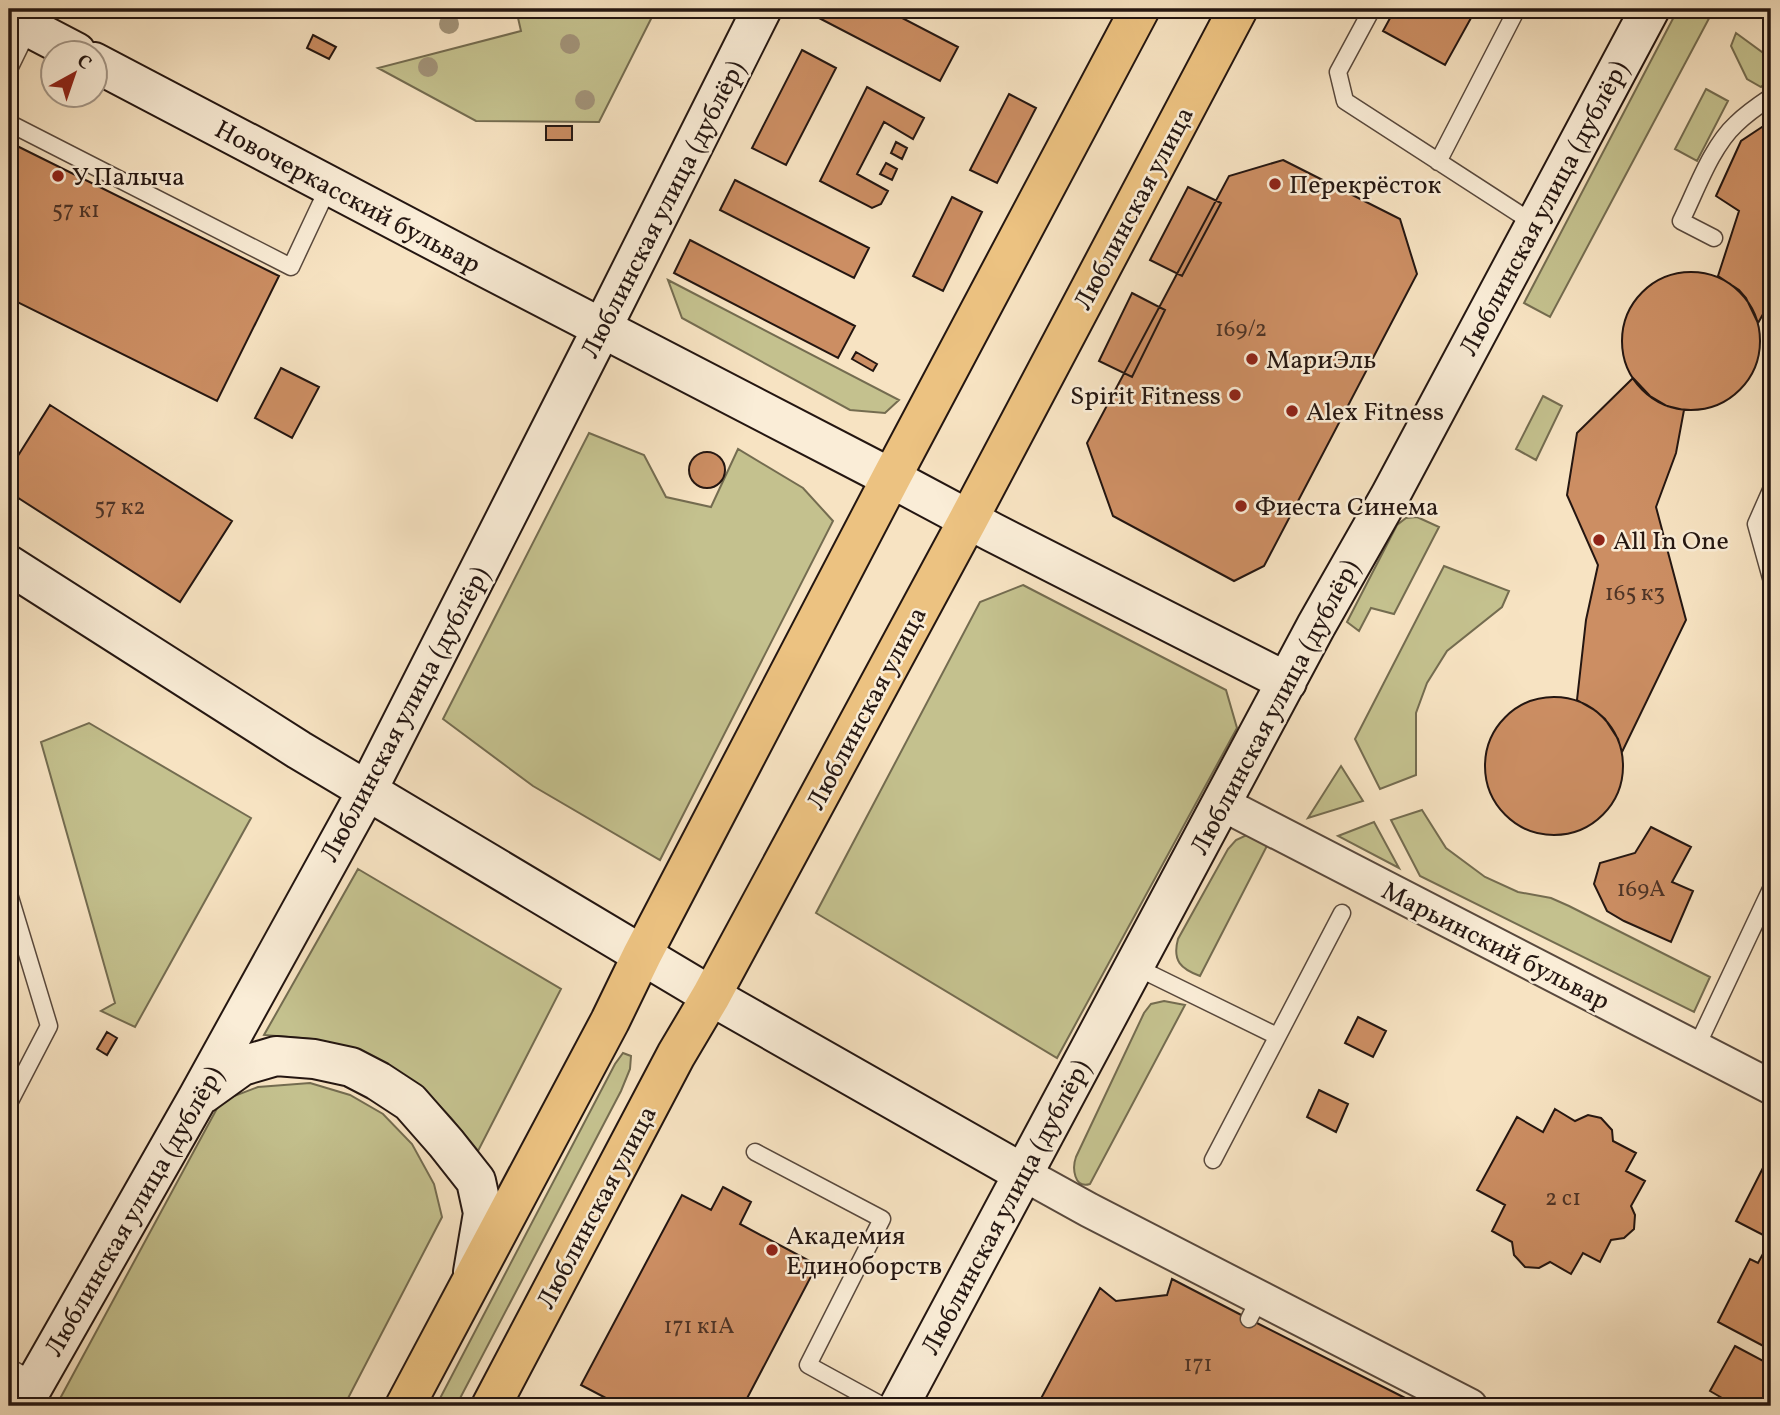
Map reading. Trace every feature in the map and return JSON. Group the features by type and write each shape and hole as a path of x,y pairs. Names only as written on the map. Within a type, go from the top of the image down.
{"main road":[{"path":"405,1406 610,1021 891,478 1140,9"},
{"name":"Люблинская улица","path":"491,1406 676,1055 968,520 1238,9"}],"street":[{"name":"Люблинская улица (дублёр)","path":"22,1385 198,1097 367,791 762,9"},
{"name":"Люблинская улица (дублёр)","path":"899,1406 1133,966 1316,626 1390,496 1650,9"},
{"path":"19,22 49,38"},
{"name":"Новочеркасский бульвар","path":"108,69 968,520 1287,682"},
{"path":"9,565 299,750 710,996 1255,1308 1470,1406"},
{"name":"Марьинский бульвар","path":"1221,803 1771,1087"},
{"path":"198,1097 242,1066 276,1056 314,1059 351,1067 410,1102 475,1181 483,1213 472,1280"}],"lane":[{"path":"1372,9 1338,72 1345,102 1535,224"},
{"path":"1438,162 1517,9"},
{"path":"9,69 19,22"},
{"path":"1714,238 1681,221 1711,157 1733,126 1771,97"},
{"path":"9,123 291,267 329,186"},
{"path":"1771,489 1756,524 1771,578"},
{"path":"1696,1048 1771,889"},
{"path":"9,894 49,1026 9,1103"},
{"path":"1213,1160 1342,913"},
{"path":"1133,966 1277,1036"},
{"path":"755,1152 882,1219 808,1365 883,1406"}],"shaded area":[{"path":"516,9 656,9 599,122 476,121 378,68 521,31"},
{"path":"1678,9 1714,9 1550,317 1524,303"},
{"path":"1736,33 1766,55 1771,63 1771,78 1761,87 1747,79 1731,46"},
{"path":"1706,89 1728,101 1697,161 1675,149"},
{"path":"668,280 899,400 885,413 850,410 682,318"},
{"path":"1543,396 1562,406 1536,460 1516,449"},
{"path":"589,433 644,455 666,497 711,507 738,449 803,488 833,521 660,860 533,786 443,719"},
{"path":"1417,517 1439,527 1394,614 1371,608 1359,631 1347,622 1397,525 1406,518"},
{"path":"1444,566 1509,591 1502,607 1447,651 1427,683 1416,713 1416,775 1380,789 1355,739"},
{"path":"1023,585 1226,690 1237,728 1057,1058 816,913 980,602"},
{"path":"89,723 251,818 135,1027 101,1011 115,1003 41,742"},
{"path":"1341,766 1363,801 1308,818"},
{"path":"1422,810 1446,848 1485,877 1518,892 1551,898 1569,906 1710,977 1694,1012 1420,876 1391,820"},
{"path":"1374,822 1399,868 1338,836"},
{"path":"1251,833 1271,838 1200,976 1183,967 1177,959 1178,939 1228,849 1236,840"},
{"path":"358,869 561,989 478,1151 422,1087 352,1048 313,1039 264,1035"},
{"path":"1164,1001 1185,1005 1090,1184 1080,1183 1074,1172 1076,1157 1144,1013 1151,1004"},
{"path":"623,1053 631,1056 630,1069 621,1091 456,1406 436,1406 615,1064"},
{"path":"310,1083 350,1095 383,1114 412,1144 434,1184 442,1217 344,1406 56,1406 221,1101 258,1087"}],"building":[{"path":"824,9 885,9 958,47 940,81 819,18"},
{"path":"1395,9 1476,9 1445,65 1383,31"},
{"path":"313,35 336,47 329,59 307,48"},
{"path":"802,50 836,68 786,165 752,148"},
{"path":"867,87 924,118 913,139 884,122 857,174 888,191 881,204 872,208 820,181"},
{"path":"1009,94 1036,108 997,183 970,170"},
{"path":"1771,121 1771,300 1758,323 1746,298 1718,276 1739,211 1716,196 1741,141"},
{"path":"546,126 572,126 572,140 546,140"},
{"path":"9,142 279,276 217,401 9,298"},
{"path":"896,142 907,148 902,159 891,153"},
{"name":"МариЭль","path":"1283,160 1400,219 1417,274 1264,566 1234,581 1113,516 1087,443 1229,176"},
{"path":"886,163 897,169 892,180 880,174"},
{"path":"735,180 869,248 854,278 720,210"},
{"path":"1188,187 1221,203 1182,276 1150,260"},
{"path":"952,197 982,212 943,291 913,276"},
{"path":"690,240 855,326 838,358 674,273"},
{"path":"1691,272 1717,277 1740,292 1755,315 1760,341 1755,367 1740,390 1717,405 1691,410 1665,405 1642,390 1627,367 1622,341 1627,315 1642,292 1665,277"},
{"path":"1132,293 1165,310 1132,377 1099,361"},
{"path":"856,352 877,364 873,371 852,359"},
{"path":"281,368 319,387 292,438 255,418"},
{"path":"1633,378 1650,396 1667,406 1684,410 1676,453 1656,507 1686,620 1622,752 1618,739 1605,719 1577,700 1586,620 1598,565 1567,495 1577,433"},
{"path":"50,405 232,521 180,602 9,492 9,470"},
{"path":"707,452 720,457 725,470 720,483 707,488 694,483 689,470 694,457"},
{"path":"1554,697 1580,702 1603,717 1618,740 1623,766 1618,792 1603,815 1580,830 1554,835 1528,830 1505,815 1490,792 1485,766 1490,740 1505,717 1528,702"},
{"path":"1651,827 1691,847 1672,882 1693,891 1671,942 1607,911 1594,884 1600,863 1635,853"},
{"path":"1358,1017 1386,1031 1373,1057 1345,1043"},
{"path":"107,1032 117,1038 107,1055 97,1049"},
{"path":"1319,1090 1348,1104 1336,1132 1307,1117"},
{"path":"1555,1109 1575,1121 1588,1115 1601,1118 1612,1130 1613,1141 1636,1153 1626,1171 1645,1181 1631,1206 1635,1215 1634,1229 1624,1238 1611,1240 1600,1262 1583,1253 1571,1274 1550,1262 1539,1268 1525,1267 1514,1255 1512,1242 1492,1231 1505,1205 1477,1190 1517,1117 1543,1132"},
{"path":"1771,1152 1771,1239 1736,1221"},
{"path":"723,1187 751,1202 740,1224 817,1265 743,1406 621,1406 581,1385 682,1195 711,1210"},
{"path":"1771,1239 1771,1350 1718,1322 1750,1259 1758,1263"},
{"path":"1172,1279 1421,1406 1037,1406 1100,1288 1116,1301 1167,1295"},
{"path":"1735,1346 1771,1365 1771,1406 1736,1406 1710,1391"}],"place":[{"name":"У Палыча","path":"58,176"},
{"name":"Перекрёсток","path":"1275,184"},
{"name":"МариЭль","path":"1252,359"},
{"name":"Spirit Fitness","path":"1235,395"},
{"name":"Alex Fitness","path":"1292,411"},
{"name":"Фиеста Синема","path":"1241,506"},
{"name":"All In One","path":"1599,540"},
{"name":"Академия Единоборств","path":"772,1250"}]}
